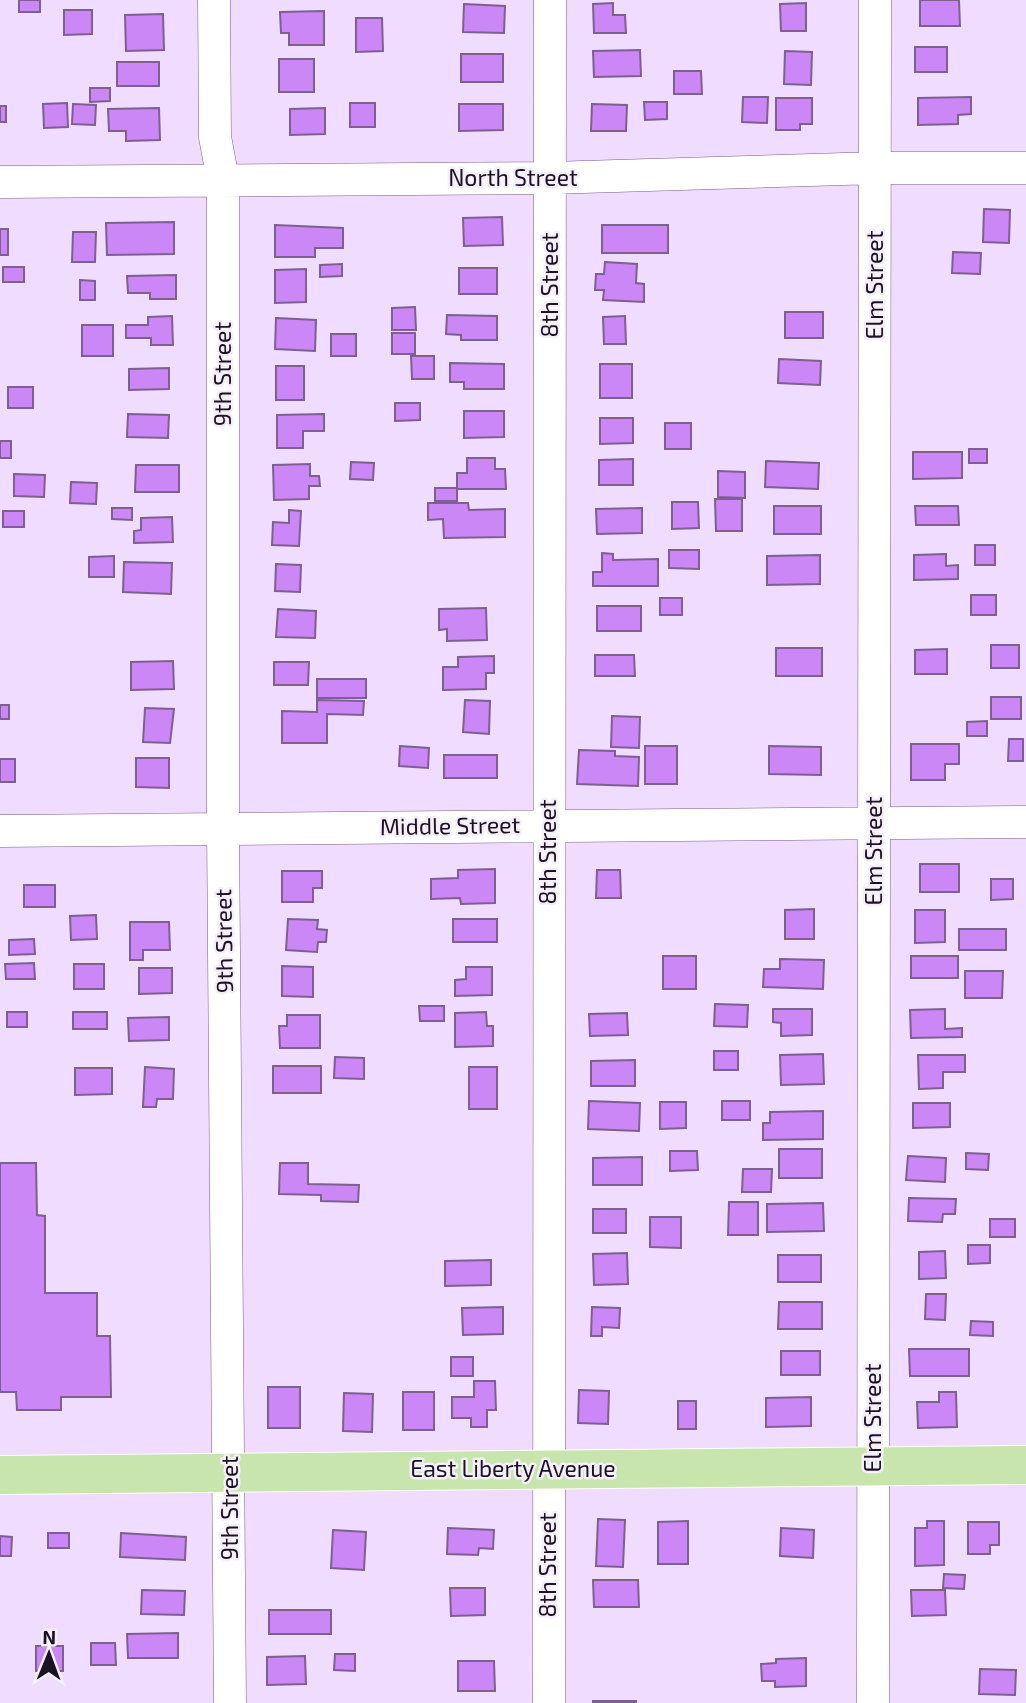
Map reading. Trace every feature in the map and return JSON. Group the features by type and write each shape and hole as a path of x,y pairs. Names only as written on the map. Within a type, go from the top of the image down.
{"main road":[{"name":"East Liberty Avenue","path":"0,1475 1026,1465"}],"street":[{"name":"9th Street","path":"214,0 215,138 223,180 223,828 230,1703"},
{"name":"9th Street","path":"223,180 233,136 235,0"},
{"name":"8th Street","path":"549,1703 547,1469 550,0"},
{"name":"Elm Street","path":"873,1703 875,0"},
{"name":"North Street","path":"0,182 550,178 876,168 1026,169"},
{"name":"Middle Street","path":"0,831 1026,822"}],"building":[{"path":"19,0 40,0 40,12 19,12"},
{"path":"920,0 959,0 960,26 920,26"},
{"path":"613,3 613,15 625,15 626,33 594,33 593,4"},
{"path":"806,3 806,31 781,31 780,4"},
{"path":"464,4 505,6 504,33 463,32"},
{"path":"64,10 92,10 92,34 64,35"},
{"path":"324,11 324,45 289,45 289,33 281,33 280,12"},
{"path":"163,14 164,50 126,51 125,15"},
{"path":"356,18 382,18 383,51 356,52"},
{"path":"915,47 947,47 947,72 915,72"},
{"path":"640,50 641,76 594,77 593,51"},
{"path":"785,51 812,52 811,85 784,84"},
{"path":"461,54 503,54 503,82 461,82"},
{"path":"279,59 314,59 314,92 279,92"},
{"path":"117,62 159,62 159,86 117,86"},
{"path":"674,71 701,71 702,94 674,94"},
{"path":"90,88 110,88 110,101 90,102"},
{"path":"743,97 768,97 767,123 742,122"},
{"path":"971,97 971,114 958,115 958,124 918,125 918,98"},
{"path":"776,98 812,98 812,124 800,124 800,130 776,130"},
{"path":"644,102 667,102 667,119 645,120"},
{"path":"67,103 68,127 44,128 43,104"},
{"path":"350,103 375,103 375,127 350,127"},
{"path":"73,104 96,105 95,125 72,124"},
{"path":"459,104 503,104 503,130 459,131"},
{"path":"592,104 627,105 626,131 591,131"},
{"path":"0,106 6,106 6,122 0,122"},
{"path":"159,108 160,140 126,141 126,131 109,131 108,109"},
{"path":"325,108 325,134 290,135 290,109"},
{"path":"984,209 1010,210 1009,243 983,242"},
{"path":"502,217 503,245 464,246 463,218"},
{"path":"174,222 174,254 107,255 106,223"},
{"path":"275,225 343,228 343,248 315,248 315,257 275,257"},
{"path":"602,225 668,225 668,253 602,253"},
{"path":"0,229 8,229 8,255 0,255"},
{"path":"73,232 96,232 95,262 72,262"},
{"path":"953,252 981,253 980,274 952,273"},
{"path":"605,262 637,264 636,283 644,284 644,302 603,300 604,290 595,290 596,274 604,274"},
{"path":"342,264 342,276 320,277 320,265"},
{"path":"3,267 24,267 24,282 3,282"},
{"path":"459,268 497,268 497,294 459,294"},
{"path":"306,269 306,302 275,303 275,270"},
{"path":"176,275 176,299 150,299 150,293 128,293 127,276"},
{"path":"80,280 95,281 95,300 80,300"},
{"path":"415,307 416,330 392,330 392,308"},
{"path":"785,312 823,312 823,338 785,338"},
{"path":"447,315 497,316 497,340 461,340 461,335 446,334"},
{"path":"172,316 173,345 151,345 151,338 126,338 126,325 148,325 148,317"},
{"path":"625,316 626,344 604,344 603,317"},
{"path":"276,318 316,320 315,351 275,349"},
{"path":"82,325 113,325 113,356 82,356"},
{"path":"392,333 415,333 415,354 392,354"},
{"path":"331,334 356,334 356,356 331,356"},
{"path":"411,356 434,356 434,379 412,379"},
{"path":"779,359 821,361 820,385 778,383"},
{"path":"450,363 504,364 504,389 464,389 464,382 450,382"},
{"path":"600,364 632,364 632,398 600,398"},
{"path":"276,366 304,366 304,400 276,400"},
{"path":"169,368 169,389 129,390 129,369"},
{"path":"8,387 33,387 33,408 8,408"},
{"path":"395,403 420,403 420,420 395,421"},
{"path":"464,411 504,411 504,437 464,438"},
{"path":"128,414 169,415 168,438 127,437"},
{"path":"324,414 324,431 303,431 303,448 277,448 277,415"},
{"path":"600,418 633,418 633,443 600,444"},
{"path":"665,423 691,423 691,449 665,449"},
{"path":"0,441 11,441 11,458 0,458"},
{"path":"969,449 987,449 987,463 969,463"},
{"path":"913,452 962,452 962,478 913,479"},
{"path":"467,458 495,458 495,469 505,469 506,489 457,489 457,501 435,501 435,488 457,488 457,473 467,473"},
{"path":"633,459 633,485 599,485 599,460"},
{"path":"766,461 819,463 818,489 765,487"},
{"path":"351,462 374,463 373,480 350,479"},
{"path":"310,464 310,476 319,476 320,486 309,486 309,499 274,500 273,465"},
{"path":"136,465 179,465 179,492 135,492"},
{"path":"718,471 745,472 745,498 718,497"},
{"path":"14,474 45,475 44,497 14,496"},
{"path":"71,482 97,483 96,504 70,503"},
{"path":"715,499 742,499 742,531 716,531"},
{"path":"672,502 698,502 699,528 672,529"},
{"path":"428,503 468,503 469,510 505,509 505,537 444,538 443,519 428,520"},
{"path":"774,506 821,506 821,534 774,534"},
{"path":"915,506 958,506 959,525 916,525"},
{"path":"112,508 132,508 132,520 112,519"},
{"path":"642,508 642,533 597,534 596,509"},
{"path":"289,510 301,511 299,546 272,545 273,522 289,523"},
{"path":"3,511 24,511 24,527 3,527"},
{"path":"172,517 173,542 134,543 134,531 141,530 141,518"},
{"path":"975,545 995,545 995,565 975,565"},
{"path":"669,550 699,550 699,569 669,568"},
{"path":"602,553 613,554 613,560 658,559 658,586 593,586 593,572 602,572"},
{"path":"946,554 946,566 958,565 958,579 914,580 914,555"},
{"path":"820,555 820,584 767,585 767,556"},
{"path":"114,556 114,577 89,577 89,557"},
{"path":"124,562 172,563 171,594 123,592"},
{"path":"276,564 301,565 300,592 275,591"},
{"path":"971,595 996,595 996,615 971,615"},
{"path":"660,598 682,598 682,615 660,615"},
{"path":"597,606 641,606 641,631 597,631"},
{"path":"486,608 487,640 447,641 447,629 439,630 439,609"},
{"path":"278,609 316,611 315,638 276,637"},
{"path":"991,645 1019,645 1019,668 991,668"},
{"path":"776,648 822,648 822,676 776,676"},
{"path":"947,649 947,674 915,674 915,650"},
{"path":"595,655 634,655 635,676 595,676"},
{"path":"494,656 494,673 486,673 486,689 443,690 443,667 458,667 458,657"},
{"path":"173,661 174,689 131,690 131,662"},
{"path":"274,662 309,662 308,685 274,685"},
{"path":"317,679 366,679 366,698 317,698"},
{"path":"991,697 1021,697 1021,719 991,719"},
{"path":"317,700 364,701 363,715 327,714 327,743 282,743 282,711 317,712"},
{"path":"465,700 490,701 489,734 463,732"},
{"path":"0,705 9,705 9,719 0,719"},
{"path":"145,708 174,709 170,743 143,742"},
{"path":"612,716 640,717 639,748 611,747"},
{"path":"987,721 987,736 967,736 967,722"},
{"path":"1009,739 1023,739 1023,761 1008,761"},
{"path":"911,744 959,744 959,764 945,764 945,780 911,780"},
{"path":"400,746 429,748 428,768 399,766"},
{"path":"645,746 677,746 677,784 645,784"},
{"path":"769,746 821,747 821,775 769,774"},
{"path":"579,750 615,751 615,756 639,757 638,786 577,784"},
{"path":"444,755 497,755 497,778 444,778"},
{"path":"136,758 169,758 169,788 136,787"},
{"path":"0,759 15,759 15,782 0,782"},
{"path":"920,864 959,864 959,892 920,892"},
{"path":"495,869 495,903 461,904 460,898 431,899 431,879 458,878 458,870"},
{"path":"597,870 620,870 621,898 596,898"},
{"path":"282,871 322,871 322,888 313,888 313,902 282,902"},
{"path":"991,879 1013,879 1013,899 991,900"},
{"path":"24,885 55,885 55,907 24,907"},
{"path":"814,909 814,939 785,939 785,910"},
{"path":"915,910 945,910 945,942 915,943"},
{"path":"96,915 97,939 71,940 70,916"},
{"path":"288,919 318,920 317,929 327,930 326,942 318,942 317,952 286,950"},
{"path":"453,919 497,919 497,942 453,942"},
{"path":"130,922 169,922 170,950 143,950 143,960 130,960"},
{"path":"959,929 1006,929 1006,950 959,950"},
{"path":"34,939 35,954 9,955 9,940"},
{"path":"663,956 696,956 696,989 663,989"},
{"path":"911,956 958,956 958,978 911,978"},
{"path":"780,959 824,960 823,989 763,987 764,969 780,969"},
{"path":"34,963 35,979 6,979 5,964"},
{"path":"74,964 104,964 104,989 74,989"},
{"path":"282,966 313,967 313,997 282,996"},
{"path":"466,967 492,967 492,995 455,996 455,980 466,979"},
{"path":"139,968 172,968 172,993 139,994"},
{"path":"965,971 1003,971 1002,998 965,998"},
{"path":"715,1004 748,1005 747,1027 714,1026"},
{"path":"419,1006 444,1006 444,1021 420,1021"},
{"path":"773,1009 812,1009 812,1035 781,1036 781,1023 773,1022"},
{"path":"945,1009 945,1029 962,1028 962,1037 911,1038 910,1010"},
{"path":"7,1012 27,1012 27,1027 7,1027"},
{"path":"73,1012 107,1012 107,1029 73,1029"},
{"path":"486,1012 487,1026 493,1026 493,1046 455,1047 455,1013"},
{"path":"627,1013 628,1035 590,1036 589,1014"},
{"path":"287,1015 320,1015 320,1048 280,1048 279,1026 287,1026"},
{"path":"169,1017 169,1040 129,1041 128,1018"},
{"path":"714,1051 738,1051 738,1070 714,1070"},
{"path":"823,1054 824,1084 781,1085 780,1055"},
{"path":"918,1055 965,1055 965,1072 943,1072 943,1088 919,1089"},
{"path":"335,1057 364,1058 364,1079 334,1078"},
{"path":"635,1060 635,1086 591,1086 591,1061"},
{"path":"273,1066 321,1066 321,1093 273,1093"},
{"path":"145,1067 174,1069 173,1099 157,1099 156,1107 143,1107"},
{"path":"469,1067 497,1067 497,1109 469,1109"},
{"path":"75,1068 112,1068 112,1094 75,1095"},
{"path":"589,1101 640,1103 639,1131 588,1129"},
{"path":"722,1101 750,1101 750,1120 722,1120"},
{"path":"660,1102 686,1102 686,1128 660,1129"},
{"path":"913,1103 950,1103 950,1127 913,1128"},
{"path":"823,1111 823,1139 763,1140 763,1123 770,1123 770,1112"},
{"path":"779,1149 822,1149 822,1178 779,1178"},
{"path":"670,1151 697,1151 698,1170 670,1171"},
{"path":"966,1153 989,1154 988,1170 966,1169"},
{"path":"908,1156 946,1158 945,1182 906,1180"},
{"path":"642,1157 642,1185 593,1185 593,1158"},
{"path":"0,1163 36,1163 37,1215 45,1216 45,1293 97,1293 97,1336 110,1336 111,1397 61,1397 61,1410 17,1410 16,1392 0,1392"},
{"path":"280,1163 308,1163 308,1184 359,1185 358,1202 321,1201 321,1195 279,1194"},
{"path":"743,1169 772,1169 771,1192 742,1192"},
{"path":"909,1198 956,1199 955,1214 943,1214 942,1222 908,1221"},
{"path":"729,1202 758,1202 758,1235 728,1235"},
{"path":"823,1203 824,1231 767,1232 767,1204"},
{"path":"593,1209 626,1209 626,1233 593,1233"},
{"path":"650,1217 681,1217 681,1248 650,1247"},
{"path":"990,1219 1015,1219 1015,1237 990,1237"},
{"path":"968,1245 990,1245 990,1263 968,1264"},
{"path":"945,1251 946,1278 919,1279 919,1252"},
{"path":"627,1253 628,1284 594,1285 593,1254"},
{"path":"778,1255 821,1255 821,1282 778,1282"},
{"path":"491,1260 491,1285 445,1286 445,1261"},
{"path":"926,1294 946,1294 945,1320 925,1319"},
{"path":"779,1302 822,1302 822,1329 778,1329"},
{"path":"503,1307 503,1334 463,1335 462,1308"},
{"path":"592,1307 620,1308 619,1328 602,1327 602,1336 591,1336"},
{"path":"971,1321 993,1322 993,1336 970,1335"},
{"path":"909,1349 969,1349 969,1376 910,1376"},
{"path":"781,1351 820,1351 820,1375 781,1375"},
{"path":"451,1357 473,1357 473,1376 451,1376"},
{"path":"474,1381 495,1381 496,1410 487,1410 487,1427 471,1427 471,1418 452,1418 452,1397 474,1397"},
{"path":"268,1387 300,1387 300,1428 268,1428"},
{"path":"579,1390 609,1391 608,1424 578,1423"},
{"path":"403,1392 434,1392 434,1430 403,1430"},
{"path":"939,1392 956,1392 957,1427 918,1428 917,1402 939,1402"},
{"path":"344,1393 373,1394 372,1432 343,1431"},
{"path":"811,1397 811,1426 766,1427 766,1398"},
{"path":"678,1401 696,1401 696,1429 678,1429"},
{"path":"598,1519 625,1520 623,1567 596,1566"},
{"path":"688,1521 688,1564 658,1564 658,1522"},
{"path":"927,1521 944,1521 944,1565 915,1566 915,1528 927,1528"},
{"path":"968,1522 999,1522 999,1545 990,1545 990,1554 968,1554"},
{"path":"448,1528 494,1530 493,1549 479,1548 478,1555 447,1554"},
{"path":"781,1528 814,1530 813,1558 780,1556"},
{"path":"333,1530 366,1532 364,1570 331,1568"},
{"path":"48,1533 69,1533 69,1548 48,1548"},
{"path":"121,1533 186,1537 185,1560 120,1557"},
{"path":"0,1536 12,1537 11,1556 0,1556"},
{"path":"944,1574 965,1575 964,1589 943,1588"},
{"path":"593,1580 638,1580 639,1607 594,1607"},
{"path":"450,1588 485,1588 485,1615 451,1616"},
{"path":"142,1590 185,1591 184,1615 141,1614"},
{"path":"911,1590 945,1590 946,1615 912,1616"},
{"path":"269,1610 331,1610 331,1634 269,1634"},
{"path":"178,1633 178,1658 128,1658 127,1634"},
{"path":"91,1643 115,1643 116,1665 91,1665"},
{"path":"36,1646 63,1646 63,1671 36,1671"},
{"path":"335,1654 355,1654 355,1671 334,1670"},
{"path":"305,1656 306,1684 267,1685 267,1657"},
{"path":"806,1658 806,1686 775,1687 775,1681 762,1681 761,1664 776,1663 776,1659"},
{"path":"458,1661 494,1661 495,1691 458,1691"},
{"path":"980,1669 1016,1670 1015,1695 979,1694"},
{"path":"636,1701 636,1703 593,1703"}]}
